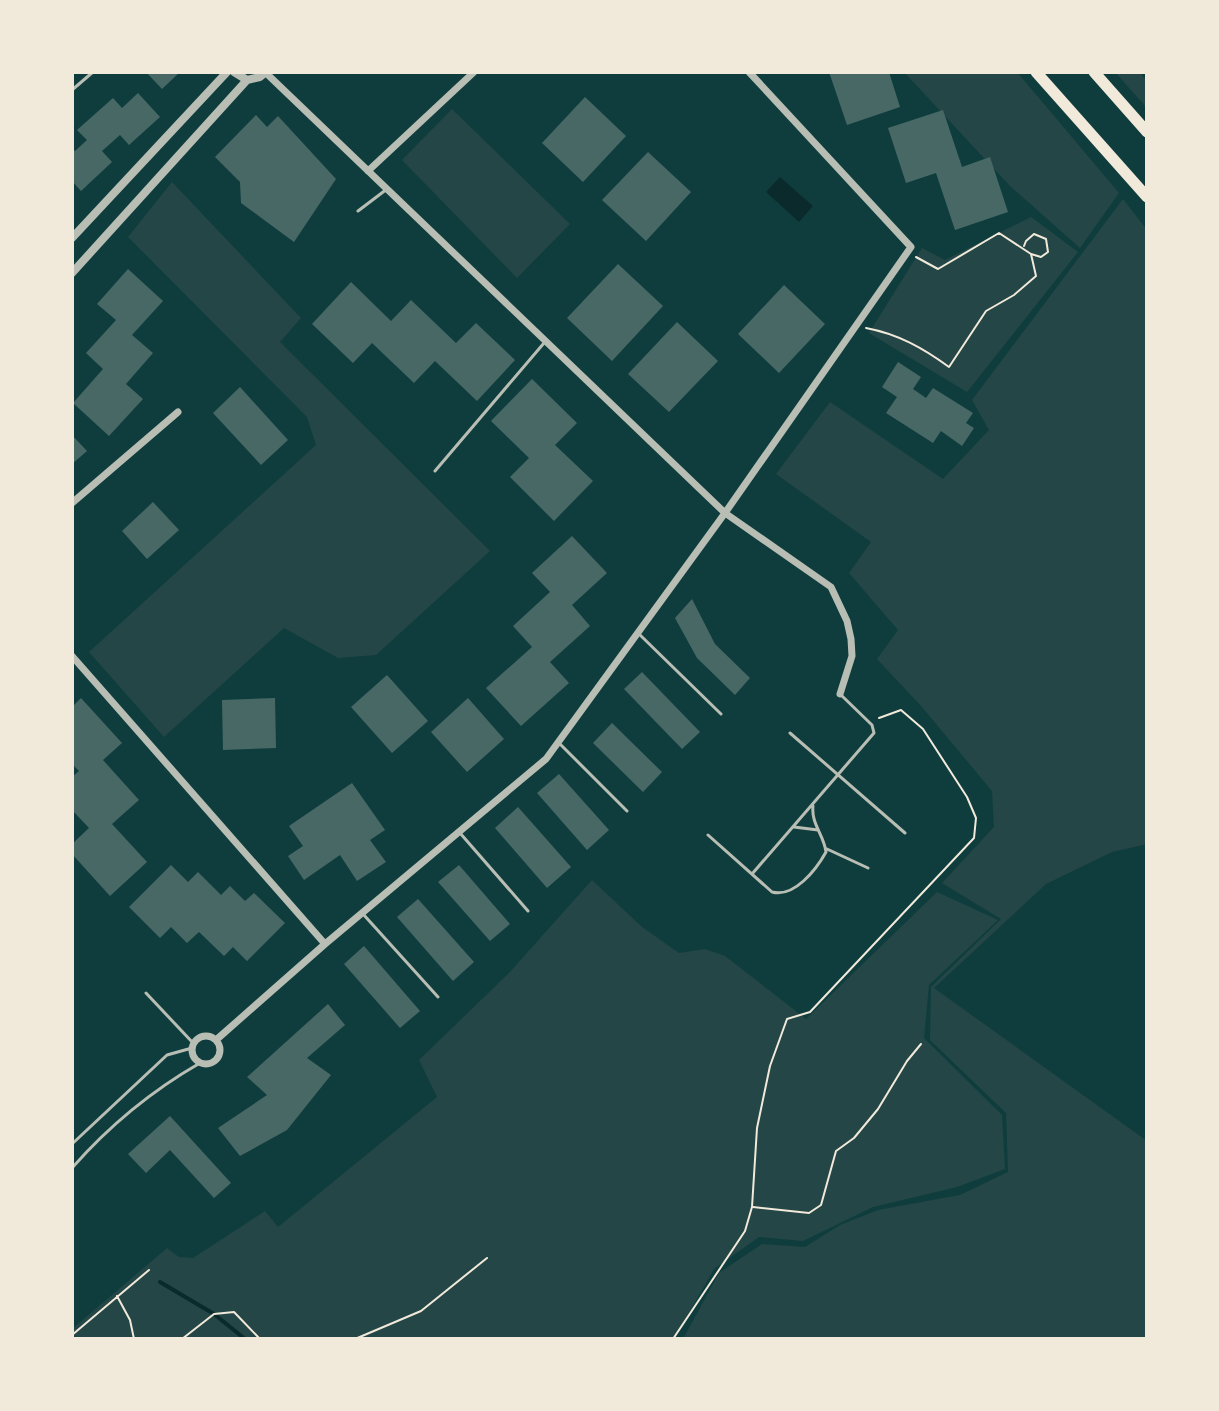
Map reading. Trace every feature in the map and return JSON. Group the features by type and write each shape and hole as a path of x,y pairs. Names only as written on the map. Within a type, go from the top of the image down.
{"highway":[{"path":"1036,72 1147,197"},
{"path":"1094,72 1147,132"}],"street":[{"path":"72,238 227,72"},
{"path":"234,72 247,80"},
{"path":"72,273 247,80 266,72 725,513 831,587 847,621 851,639 852,656 840,694"},
{"path":"368,171 474,72"},
{"path":"216,1040 325,944 546,759 725,513 911,247 749,72"},
{"path":"72,503 178,412"},
{"path":"72,656 325,944"},
{"path":"72,671 79,664"},
{"path":"204,1036 216,1040 220,1048 219,1056 213,1062 200,1063 194,1057 193,1046 204,1036"}],"lane":[{"path":"72,90 93,72"},
{"path":"358,211 387,189"},
{"path":"435,471 546,341"},
{"path":"638,633 721,714"},
{"path":"752,874 872,736 874,729 869,722 840,694"},
{"path":"790,733 905,833"},
{"path":"559,742 627,811"},
{"path":"813,804 812,819 827,849 868,868"},
{"path":"793,827 818,830"},
{"path":"459,832 528,911"},
{"path":"708,835 772,892 789,892 825,856 827,849"},
{"path":"362,913 438,997"},
{"path":"72,1144 167,1055 193,1046 146,993"},
{"path":"72,1168 101,1138 170,1080 200,1063"}],"path":[{"path":"908,252 938,269 999,233 1031,254 1041,257 1048,252 1046,239 1034,234 1023,247"},
{"path":"857,326 885,332 921,346 949,367 986,311 1014,295 1036,276 1031,254"},
{"path":"673,1339 745,1231 752,1207 757,1128 770,1066 787,1019 810,1012 974,838 976,818 967,797 923,729 901,710 869,722"},
{"path":"752,1207 809,1213 821,1205 836,1151 854,1138 878,1109 921,1044"},
{"path":"355,1339 421,1311 487,1258"},
{"path":"72,1335 149,1270"},
{"path":"117,1296 130,1320 134,1339"},
{"path":"182,1339 214,1314 234,1312 260,1339"}],"shaded area":[{"path":"904,72 1017,72 1119,193 1080,248 1010,186"},
{"path":"1115,72 1139,72 1147,81 1147,108"},
{"path":"452,109 570,224 517,278 402,160"},
{"path":"780,177 813,206 799,222 766,192"},
{"path":"172,182 301,318 280,342 490,551 376,655 338,658 284,628 164,737 89,652 316,445 307,417 128,237"},
{"path":"1123,199 1147,230 1147,844 1112,852 1046,884 934,988 1147,1141 1147,1339 683,1339 719,1273 762,1244 805,1247 840,1225 878,1210 960,1195 1008,1172 1006,1113 930,1040 931,987 1001,919 942,883 994,827 992,791 877,659 898,630 849,573 871,542 776,474 830,402 943,479 989,430 972,400"},
{"path":"1031,217 1078,252 967,392 869,333 922,248 945,260"},
{"path":"592,880 642,927 679,953 705,949 725,956 806,1019 937,892 998,920 929,985 924,1038 1002,1115 1005,1169 957,1187 873,1207 803,1241 759,1237 714,1269 674,1339 72,1339 72,1329 167,1248 179,1257 193,1258 265,1211 278,1227 437,1097 419,1060 509,973"}],"building":[{"path":"146,72 180,72 162,89"},
{"path":"829,72 889,72 900,107 847,125"},
{"path":"138,93 160,117 129,145 120,135 102,151 112,162 81,191 72,181 72,148 75,151 87,140 77,130 113,98 122,108"},
{"path":"585,97 626,136 583,182 542,143"},
{"path":"943,110 962,167 990,157 1008,212 955,230 936,173 906,183 888,128"},
{"path":"256,115 267,127 278,116 336,179 294,242 241,203 240,182 215,157"},
{"path":"648,152 691,192 646,241 602,200"},
{"path":"618,264 663,306 612,361 567,318"},
{"path":"128,269 163,301 132,335 153,353 126,384 143,399 109,436 73,403 103,369 86,353 116,320 97,304"},
{"path":"351,282 391,321 411,300 456,343 476,323 515,360 477,401 435,361 414,383 372,343 353,363 312,324"},
{"path":"784,285 825,324 779,373 738,334"},
{"path":"677,322 718,361 669,412 628,374"},
{"path":"898,362 921,377 913,389 926,398 933,388 973,413 966,423 974,428 962,446 941,431 933,443 886,413 897,397 882,387"},
{"path":"532,379 577,423 555,445 593,481 554,521 510,477 529,458 491,421"},
{"path":"240,387 288,440 261,465 213,413"},
{"path":"72,435 87,451 72,464"},
{"path":"153,502 179,530 147,559 122,531"},
{"path":"572,536 607,573 572,605 590,626 550,662 569,683 521,726 486,688 532,647 513,626 550,592 532,573"},
{"path":"692,599 715,644 750,678 735,695 697,658 675,618"},
{"path":"642,672 700,732 682,749 624,689"},
{"path":"387,675 428,721 392,753 351,707"},
{"path":"81,698 122,743 103,760 139,800 112,824 147,862 110,896 72,854 72,844 89,828 72,810 72,777 79,771 72,764 72,707"},
{"path":"275,698 276,748 223,750 222,700"},
{"path":"468,698 504,739 467,772 431,732"},
{"path":"612,723 662,772 643,792 593,743"},
{"path":"559,774 609,830 587,850 537,793"},
{"path":"352,783 385,830 370,840 386,862 357,881 340,855 304,880 288,856 303,846 289,826"},
{"path":"518,807 571,867 547,888 495,828"},
{"path":"171,865 188,882 198,872 221,895 230,886 245,901 254,893 285,923 247,961 233,947 224,956 199,932 187,943 171,927 160,938 129,907"},
{"path":"459,865 510,924 490,941 438,882"},
{"path":"418,899 474,962 453,981 397,917"},
{"path":"364,946 420,1011 400,1028 344,964"},
{"path":"328,1004 345,1025 307,1058 331,1075 287,1130 240,1156 218,1128 267,1095 247,1077"},
{"path":"170,1116 231,1183 214,1198 170,1150 146,1173 128,1154"}],"waterway":[{"path":"160,1282 214,1314 245,1339"}]}
